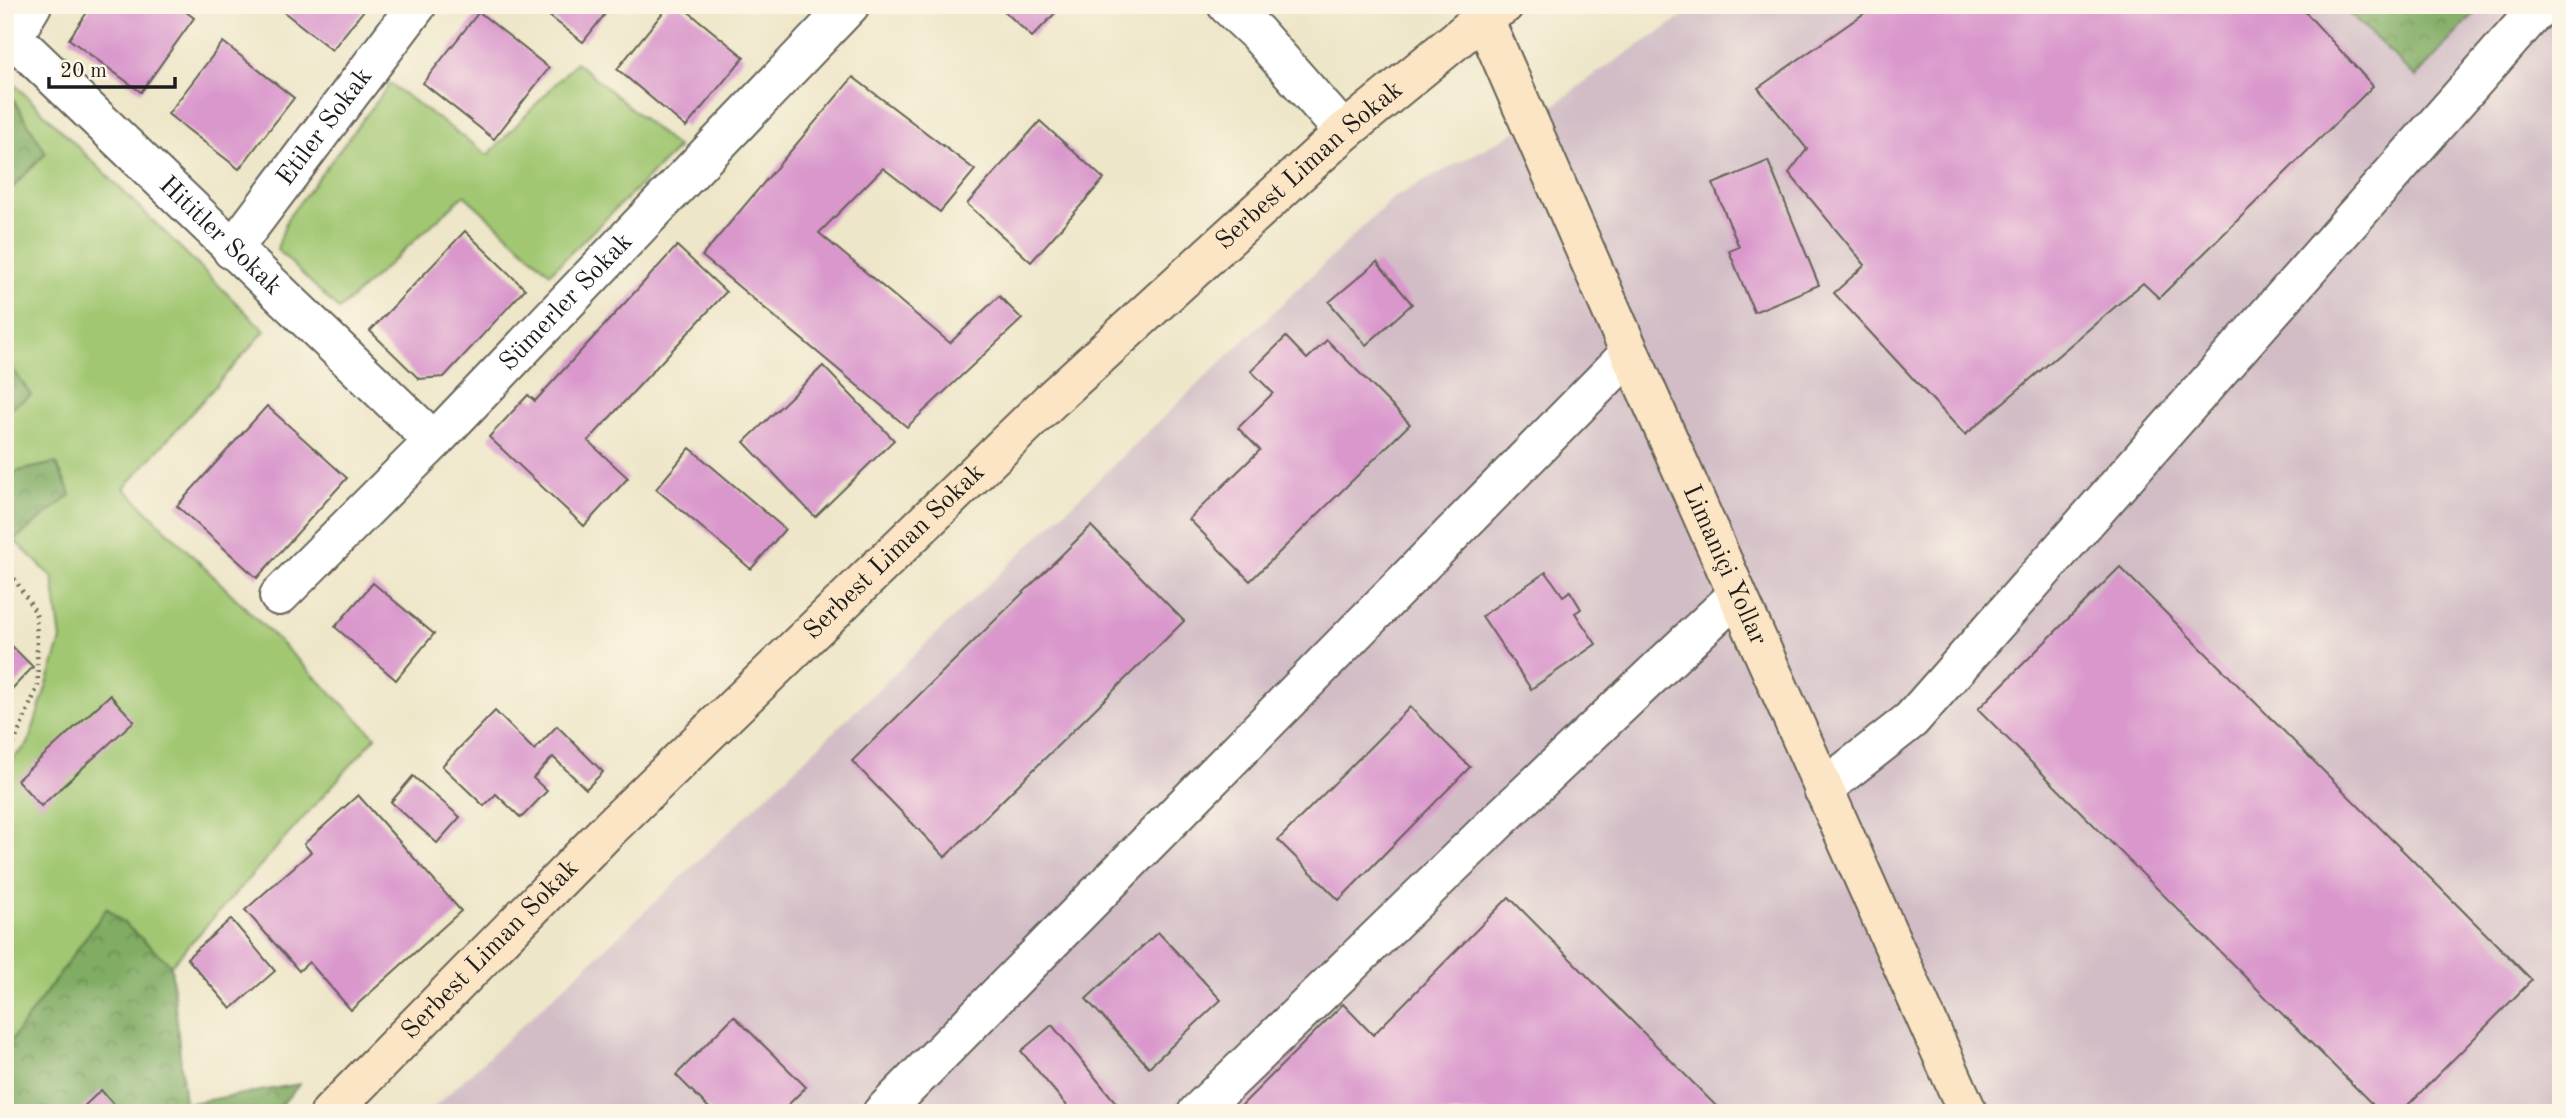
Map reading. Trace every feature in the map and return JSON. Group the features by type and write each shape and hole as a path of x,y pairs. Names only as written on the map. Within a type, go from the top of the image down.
{"main road":[{"name":"Serbest Liman Sokak","path":"330,1113 610,828 1051,400 1344,132 1489,9"},
{"name":"Limaniçi Yollar","path":"1489,9 1630,353 1968,1113"}],"street":[{"name":"Etiler Sokak","path":"232,250 417,5"},
{"name":"Sümerler Sokak","path":"279,596 434,441 850,5"},
{"path":"1227,5 1257,33 1344,132"},
{"path":"1823,789 1911,720 2541,5"},
{"name":"Hititler Sokak","path":"17,24 232,250 434,441"},
{"path":"881,1113 1630,353"},
{"path":"1196,1113 1502,817 1737,595"}],"path":[{"path":"5,568 36,613 38,686 11,750 5,755"}],"shaded area":[{"path":"1700,5 2561,5 2561,1113 428,1113 670,888 1393,198 1530,124 1588,79"}],"green space":[{"path":"2341,5 2482,5 2416,77"},
{"path":"576,62 678,148 550,273 464,195 339,310 277,249 287,219 390,84 488,155"},
{"path":"5,75 265,331 124,488 376,737 171,965 107,909 5,1049 5,766 28,744 61,640 53,578 14,540 71,495 56,463 5,474 5,411 30,395 5,358 5,195 46,153 8,91 5,92"},
{"path":"8,91 46,153 5,195 5,92"},
{"path":"5,358 31,395 5,411"},
{"path":"56,463 71,495 14,540 5,531 5,474"},
{"path":"107,908 171,965 185,1104 300,1084 274,1113 5,1113 5,1049"}],"building":[{"path":"92,5 177,5 194,18 141,92 69,39"},
{"path":"275,5 368,5 332,50"},
{"path":"535,5 612,5 583,42"},
{"path":"669,5 680,5 744,57 686,127 617,69"},
{"path":"998,5 1063,5 1032,37"},
{"path":"1876,5 2299,5 2373,86 2159,298 2143,283 1965,435 1834,293 1865,265 1789,173 1807,149 1758,88"},
{"path":"479,12 549,68 494,139 423,83"},
{"path":"223,42 294,98 239,169 168,114"},
{"path":"853,77 975,170 940,212 883,168 819,233 950,343 999,296 1022,319 907,427 702,256"},
{"path":"1040,121 1104,179 1031,262 967,204"},
{"path":"1768,161 1819,285 1754,312 1729,251 1739,247 1713,184"},
{"path":"465,231 525,289 444,377 419,379 370,331"},
{"path":"677,246 726,292 588,441 628,478 584,526 489,437 528,395 535,401"},
{"path":"1377,262 1412,304 1366,345 1329,302"},
{"path":"1286,337 1307,359 1327,340 1410,424 1250,581 1189,519 1260,450 1238,428 1273,393 1251,371"},
{"path":"823,366 894,440 815,517 744,442"},
{"path":"267,406 347,478 257,578 177,506"},
{"path":"690,448 785,529 751,569 656,489"},
{"path":"1091,526 1184,621 945,857 852,761"},
{"path":"2120,567 2532,980 2400,1113 2381,1113 1978,709"},
{"path":"1546,572 1563,596 1570,591 1581,609 1575,613 1596,644 1531,689 1482,616"},
{"path":"373,583 434,634 396,680 335,627"},
{"path":"5,639 33,667 5,696"},
{"path":"110,695 134,721 41,806 17,780"},
{"path":"1410,707 1470,767 1339,900 1278,840"},
{"path":"495,711 534,750 557,726 603,772 586,789 553,757 533,778 547,791 521,818 496,794 484,806 442,766"},
{"path":"413,776 460,817 437,843 391,802"},
{"path":"358,795 461,911 351,1010 309,962 299,971 245,910 311,852 304,844"},
{"path":"1509,897 1723,1113 1234,1113 1343,1004 1373,1035"},
{"path":"231,919 275,971 231,1009 187,958"},
{"path":"1158,932 1221,1000 1149,1067 1086,999"},
{"path":"734,1016 806,1087 780,1113 714,1113 676,1075"},
{"path":"1052,1025 1117,1104 1107,1113 1073,1113 1021,1051"},
{"path":"101,1090 121,1113 77,1113"}]}
